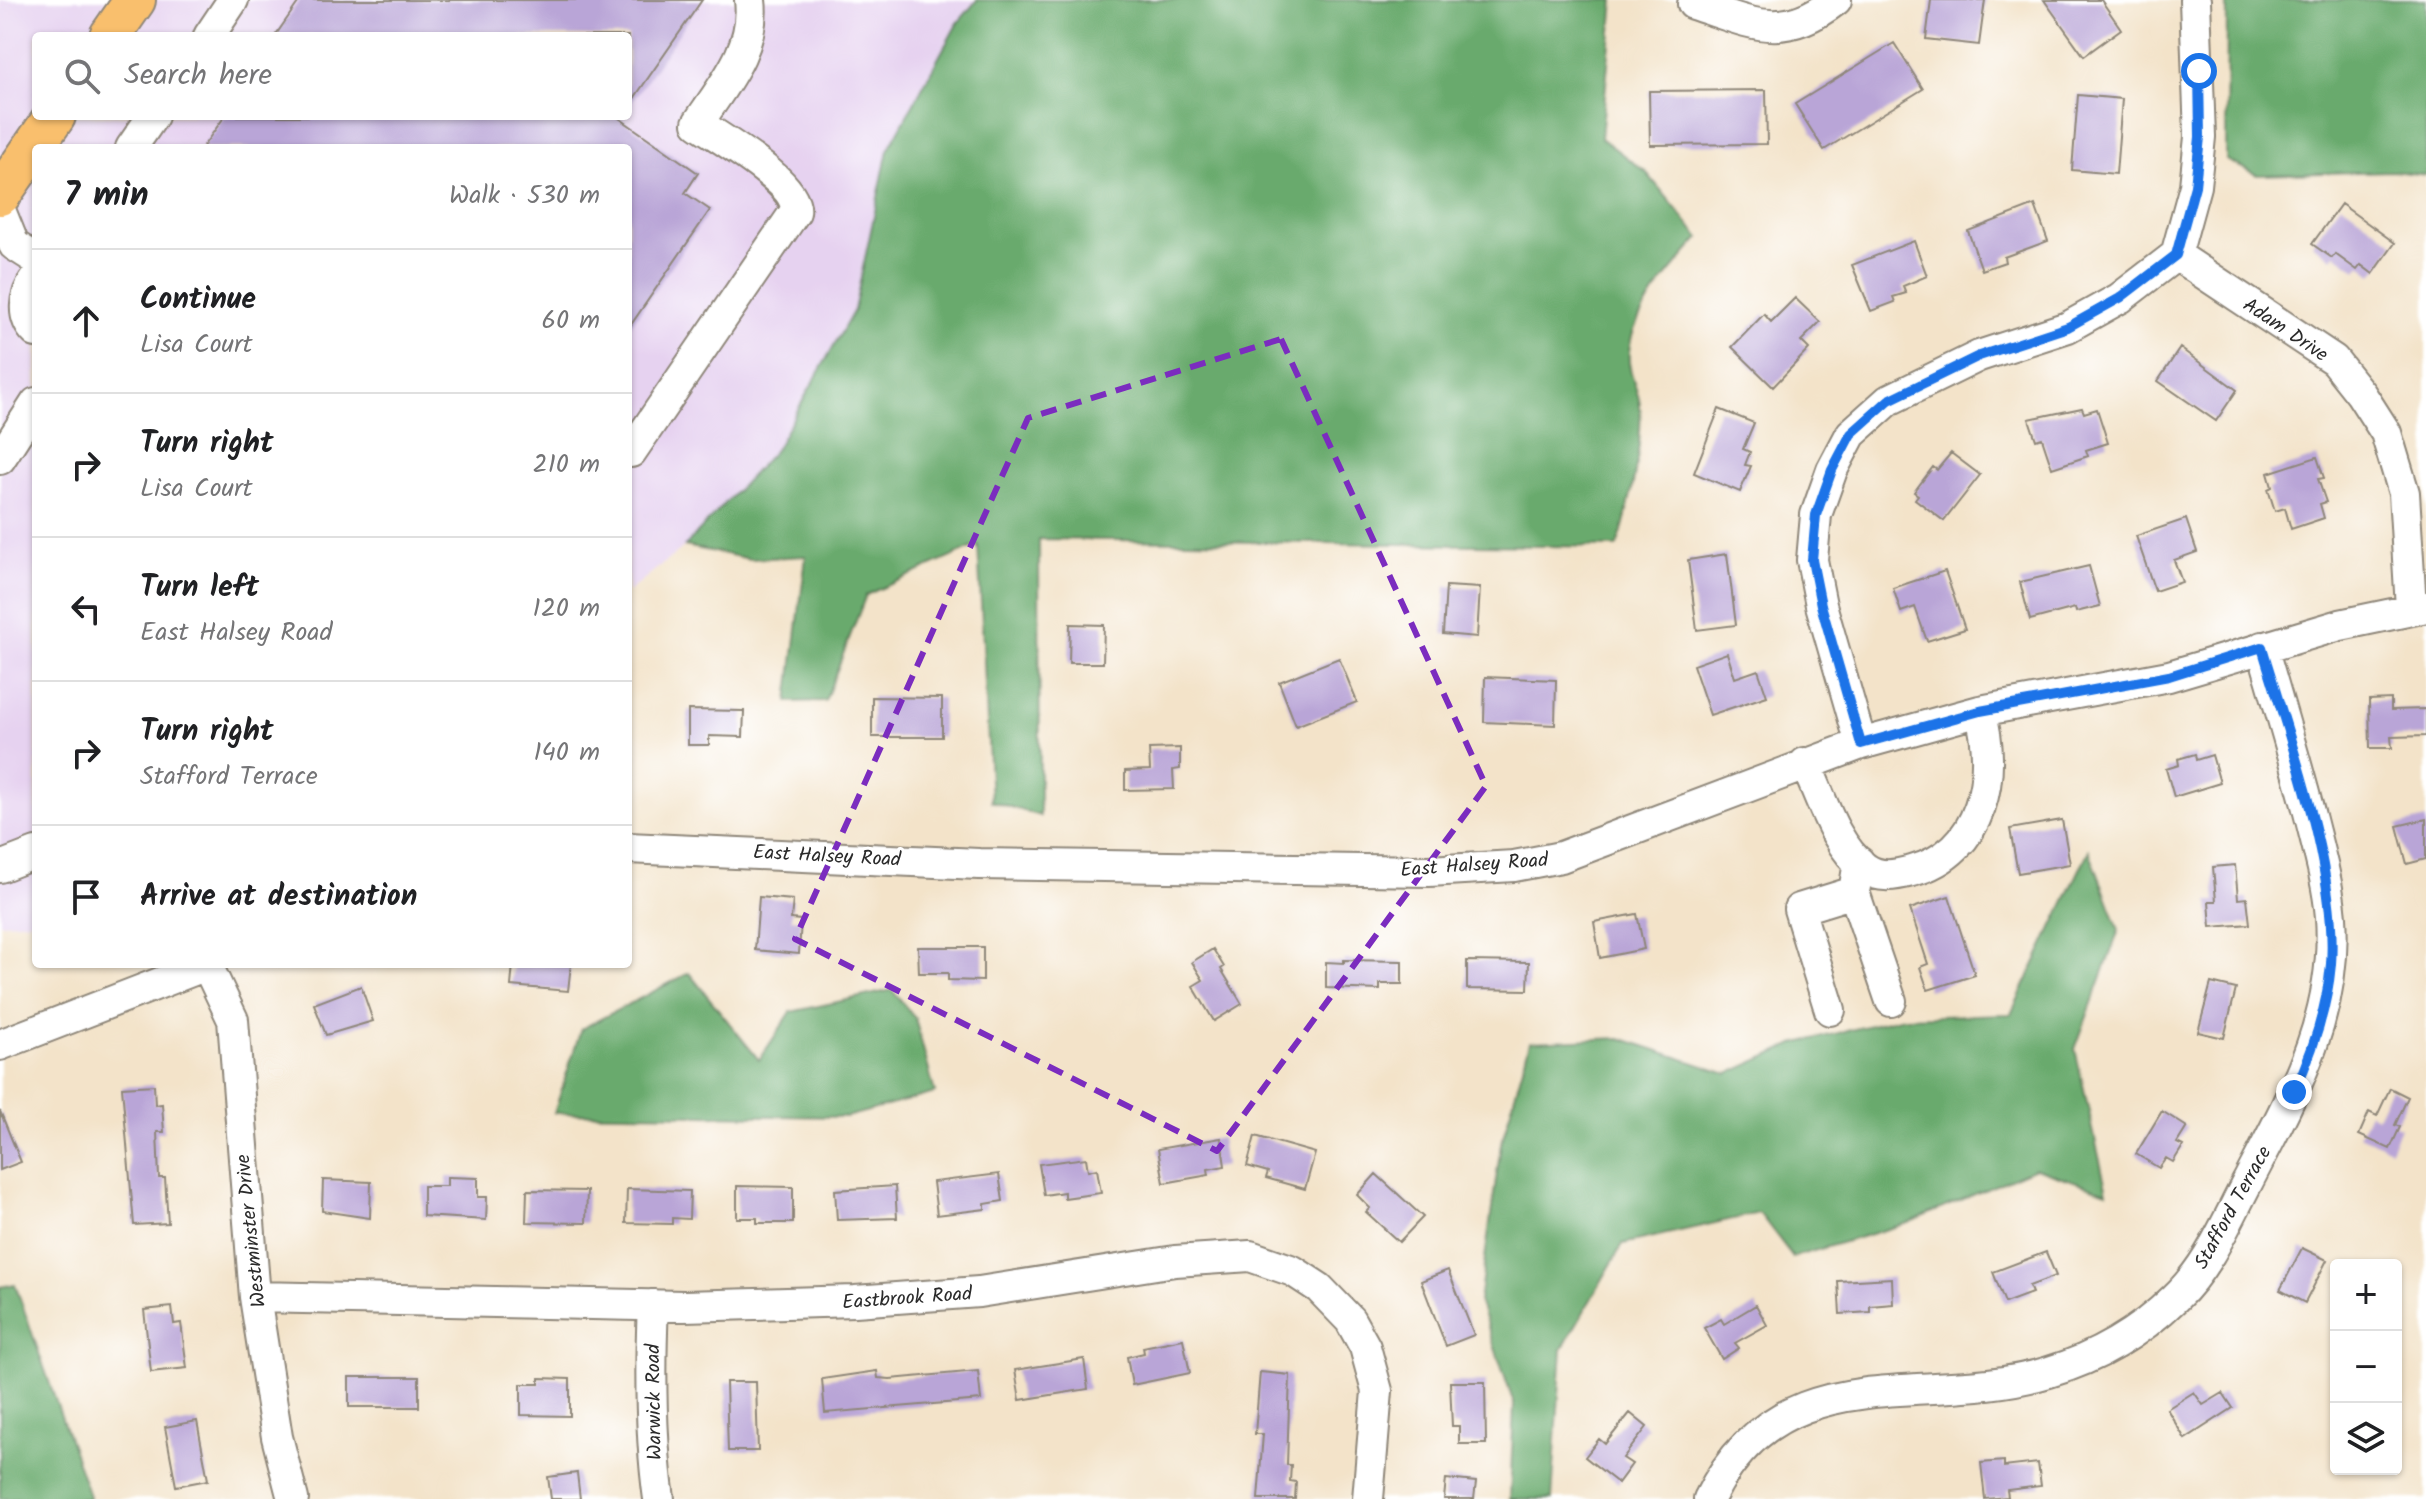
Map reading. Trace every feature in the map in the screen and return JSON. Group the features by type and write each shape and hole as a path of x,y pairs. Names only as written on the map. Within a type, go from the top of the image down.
{"main road":[{"path":"113,32 135,0"},
{"path":"36,144 52,120"},
{"path":"0,195 32,149"}],"street":[{"path":"212,32 233,0"},
{"path":"632,451 795,212 797,203 791,192 777,179 698,123 739,62 748,39 750,0"},
{"path":"1693,4 1770,27 1811,19 1836,0"},
{"path":"1861,744 1821,605 1812,560 1816,515 1832,470 1851,434 1889,400 1979,356 2068,327 2120,298 2176,255 2195,186 2200,137 2195,0"},
{"path":"134,144 150,120"},
{"path":"0,210 14,245 32,256"},
{"name":"Adam Drive","path":"2176,255 2334,360 2361,394 2386,433 2404,493 2419,608"},
{"path":"32,286 26,297 26,316 32,326"},
{"path":"0,459 32,409"},
{"name":"East Halsey Road","path":"632,848 979,864 1429,871 1514,866 1561,857 1617,838 1805,763 1861,744 1980,711 2169,676 2262,647 2419,608"},
{"name":"Stafford Terrace","path":"1709,1499 1720,1476 1751,1442 1775,1423 1830,1398 1860,1392 2018,1380 2083,1360 2144,1326 2177,1296 2213,1247 2306,1065 2326,1001 2331,962 2331,916 2324,871 2262,647"},
{"path":"1805,763 1834,825 1867,870 1890,877 1925,868 1953,849 1971,827 1984,799 1989,769 1987,736 1980,711"},
{"path":"0,867 32,855"},
{"path":"1859,862 1854,892 1891,1001"},
{"path":"1830,1010 1799,909 1854,892"},
{"path":"0,1045 198,968"},
{"name":"Westminster Drive","path":"210,968 233,1020 255,1297 277,1437 293,1499"},
{"name":"Eastbrook Road","path":"255,1297 653,1305 855,1301 979,1292 1224,1256 1265,1260 1319,1288 1350,1320 1365,1347 1377,1391 1368,1499"},
{"name":"Warwick Road","path":"653,1305 650,1372 653,1457 659,1499"}],"highlighted area":[{"path":"1281,339 1486,786 1217,1151 795,939 1028,418"}],"shaded area":[{"path":"0,0 977,0 957,24 888,150 854,309 775,450 685,546 632,589 632,144 32,144 32,921 0,923"}],"green space":[{"path":"977,0 1614,0 1601,138 1647,173 1700,238 1656,291 1632,337 1629,360 1639,399 1639,439 1630,497 1617,547 1039,539 1040,816 991,801 978,545 866,595 825,701 788,702 806,556 750,559 685,546 775,450 854,310 888,150 957,24"},
{"path":"2227,0 2426,0 2426,175 2392,171 2257,175 2226,160"},
{"path":"2089,850 2119,930 2075,1049 2107,1192 2035,1168 1908,1223 1793,1257 1759,1213 1623,1244 1562,1349 1552,1499 1510,1499 1514,1404 1479,1301 1501,1144 1530,1042 1620,1038 1728,1074 1794,1044 1903,1017 2011,1014"},
{"path":"689,973 759,1060 791,1012 892,990 915,1018 935,1093 846,1117 554,1113 581,1029"},
{"path":"15,1284 90,1499 0,1499 0,1287"}],"building":[{"path":"300,0 702,0 632,101 632,32 278,32"},
{"path":"1931,0 1985,0 1979,45 1926,39"},
{"path":"2044,0 2101,0 2121,29 2084,56"},
{"path":"1894,43 1923,89 1824,150 1795,104"},
{"path":"1766,90 1767,144 1650,145 1649,91"},
{"path":"2078,95 2122,99 2116,174 2072,170"},
{"path":"222,120 622,120 698,173 685,193 710,210 632,323 632,144 205,144"},
{"path":"2341,204 2395,243 2373,274 2361,265 2357,270 2335,254 2332,258 2312,244"},
{"path":"2035,205 2048,241 2004,257 2005,262 1982,270 1968,231"},
{"path":"1914,241 1927,276 1903,286 1906,293 1893,297 1895,302 1871,311 1852,265"},
{"path":"1795,298 1820,322 1801,341 1809,349 1773,387 1732,347 1764,314 1771,322"},
{"path":"2180,348 2237,390 2216,421 2158,381"},
{"path":"2082,408 2084,413 2097,409 2108,443 2086,450 2088,456 2052,468 2042,438 2036,440 2029,419"},
{"path":"1719,409 1754,423 1743,449 1750,452 1745,465 1751,466 1740,492 1694,473"},
{"path":"1951,453 1980,475 1944,521 1915,499 1918,495 1914,492 1933,467 1937,470"},
{"path":"2317,457 2324,478 2318,479 2326,502 2320,504 2324,518 2291,529 2285,508 2275,511 2268,489 2272,487 2268,473"},
{"path":"2186,519 2197,552 2174,560 2182,582 2155,591 2136,536"},
{"path":"1727,554 1736,625 1697,630 1688,560"},
{"path":"2089,566 2100,606 2076,612 2075,608 2030,620 2020,582"},
{"path":"1945,571 1965,629 1927,641 1915,607 1901,612 1893,588"},
{"path":"1446,586 1480,588 1477,637 1443,634"},
{"path":"1070,624 1104,625 1103,663 1069,663"},
{"path":"1727,653 1735,678 1758,670 1767,696 1710,715 1693,665"},
{"path":"1339,658 1357,702 1296,726 1279,682"},
{"path":"1485,677 1556,680 1555,725 1484,722"},
{"path":"872,697 942,698 942,737 872,737"},
{"path":"2391,699 2391,710 2426,709 2426,736 2391,737 2392,748 2370,748 2369,700"},
{"path":"688,710 744,711 743,737 709,736 709,745 688,745"},
{"path":"1180,748 1180,769 1173,770 1174,789 1125,790 1125,771 1150,770 1149,749"},
{"path":"2195,754 2196,760 2212,755 2220,783 2174,797 2166,769 2179,765 2178,759"},
{"path":"2426,819 2426,859 2407,864 2397,826"},
{"path":"2062,820 2070,864 2018,873 2010,829"},
{"path":"2235,865 2238,899 2247,898 2250,924 2211,927 2209,901 2216,901 2213,867"},
{"path":"1949,896 1975,975 1928,990 1920,967 1928,964 1910,909"},
{"path":"759,897 793,900 791,919 801,920 799,954 755,950"},
{"path":"1637,914 1644,949 1600,958 1594,922"},
{"path":"918,947 983,947 983,981 948,980 948,973 919,973"},
{"path":"1213,949 1242,1004 1214,1021 1193,986 1203,980 1192,962"},
{"path":"1344,960 1402,961 1402,984 1380,984 1380,990 1326,988 1326,962 1344,963"},
{"path":"1467,961 1529,962 1528,990 1467,989"},
{"path":"513,968 571,968 568,991 511,986"},
{"path":"2211,983 2236,989 2224,1038 2198,1032"},
{"path":"361,986 373,1021 326,1035 314,1004"},
{"path":"154,1085 155,1105 162,1104 164,1132 157,1132 159,1178 165,1178 168,1223 134,1225 122,1087"},
{"path":"2390,1088 2408,1097 2395,1125 2400,1127 2390,1149 2359,1135 2369,1112 2377,1116"},
{"path":"0,1111 21,1162 0,1170"},
{"path":"2162,1111 2187,1127 2177,1143 2183,1146 2173,1162 2166,1158 2159,1168 2136,1154"},
{"path":"1255,1136 1315,1153 1305,1189 1266,1178 1268,1172 1247,1166"},
{"path":"1221,1138 1225,1166 1208,1169 1209,1175 1164,1183 1158,1149"},
{"path":"1086,1158 1088,1171 1097,1169 1101,1193 1064,1198 1064,1192 1044,1195 1039,1164"},
{"path":"999,1174 1003,1201 985,1204 985,1209 937,1215 933,1182"},
{"path":"1376,1174 1423,1217 1399,1242 1366,1212 1370,1208 1357,1195"},
{"path":"447,1177 478,1178 478,1197 487,1197 486,1220 423,1216 423,1186 447,1186"},
{"path":"323,1180 371,1182 370,1218 322,1211"},
{"path":"737,1186 793,1187 793,1223 757,1223 757,1218 737,1218"},
{"path":"895,1186 897,1218 837,1220 835,1190"},
{"path":"627,1189 690,1191 689,1219 672,1218 672,1224 626,1223"},
{"path":"527,1190 587,1191 586,1223 526,1222"},
{"path":"2302,1248 2327,1260 2305,1303 2280,1290"},
{"path":"2046,1252 2056,1276 2029,1286 2032,1293 2005,1303 1993,1272"},
{"path":"1448,1270 1474,1335 1446,1346 1421,1281"},
{"path":"1892,1278 1893,1304 1870,1306 1870,1312 1840,1314 1838,1281"},
{"path":"1756,1305 1767,1325 1735,1343 1739,1348 1722,1359 1704,1328 1721,1319 1724,1324"},
{"path":"172,1307 174,1324 181,1323 187,1368 151,1372 144,1310"},
{"path":"1183,1339 1190,1373 1132,1385 1127,1357 1144,1353 1143,1347"},
{"path":"1084,1359 1088,1389 1020,1400 1015,1370"},
{"path":"877,1371 878,1378 890,1379 978,1371 981,1400 825,1413 822,1379"},
{"path":"1260,1372 1290,1375 1287,1465 1291,1465 1290,1481 1296,1482 1295,1499 1258,1499 1263,1434 1255,1434"},
{"path":"349,1377 419,1377 419,1407 349,1407"},
{"path":"539,1378 570,1379 570,1416 521,1415 521,1384 539,1384"},
{"path":"726,1382 756,1382 758,1451 728,1451"},
{"path":"1450,1382 1485,1382 1486,1444 1459,1444 1459,1426 1452,1426"},
{"path":"2194,1392 2203,1405 2223,1393 2233,1408 2185,1439 2167,1409"},
{"path":"1630,1413 1647,1427 1623,1458 1632,1464 1618,1483 1585,1457 1599,1439 1605,1444"},
{"path":"197,1421 208,1480 176,1486 165,1427"},
{"path":"2004,1461 2004,1467 2038,1463 2041,1486 2007,1490 2008,1497 1985,1499 1981,1463"},
{"path":"577,1473 580,1499 551,1499 548,1477"},
{"path":"1446,1479 1476,1482 1474,1499 1444,1499"}],"route":[{"path":"2199,71 2200,137 2195,186 2176,255 2120,298 2068,327 1979,356 1889,400 1851,434 1832,470 1816,515 1812,560 1821,605 1861,744 1980,711 2169,676 2262,647 2324,871 2331,916 2331,962 2326,1001 2317,1037 2294,1092"}]}
